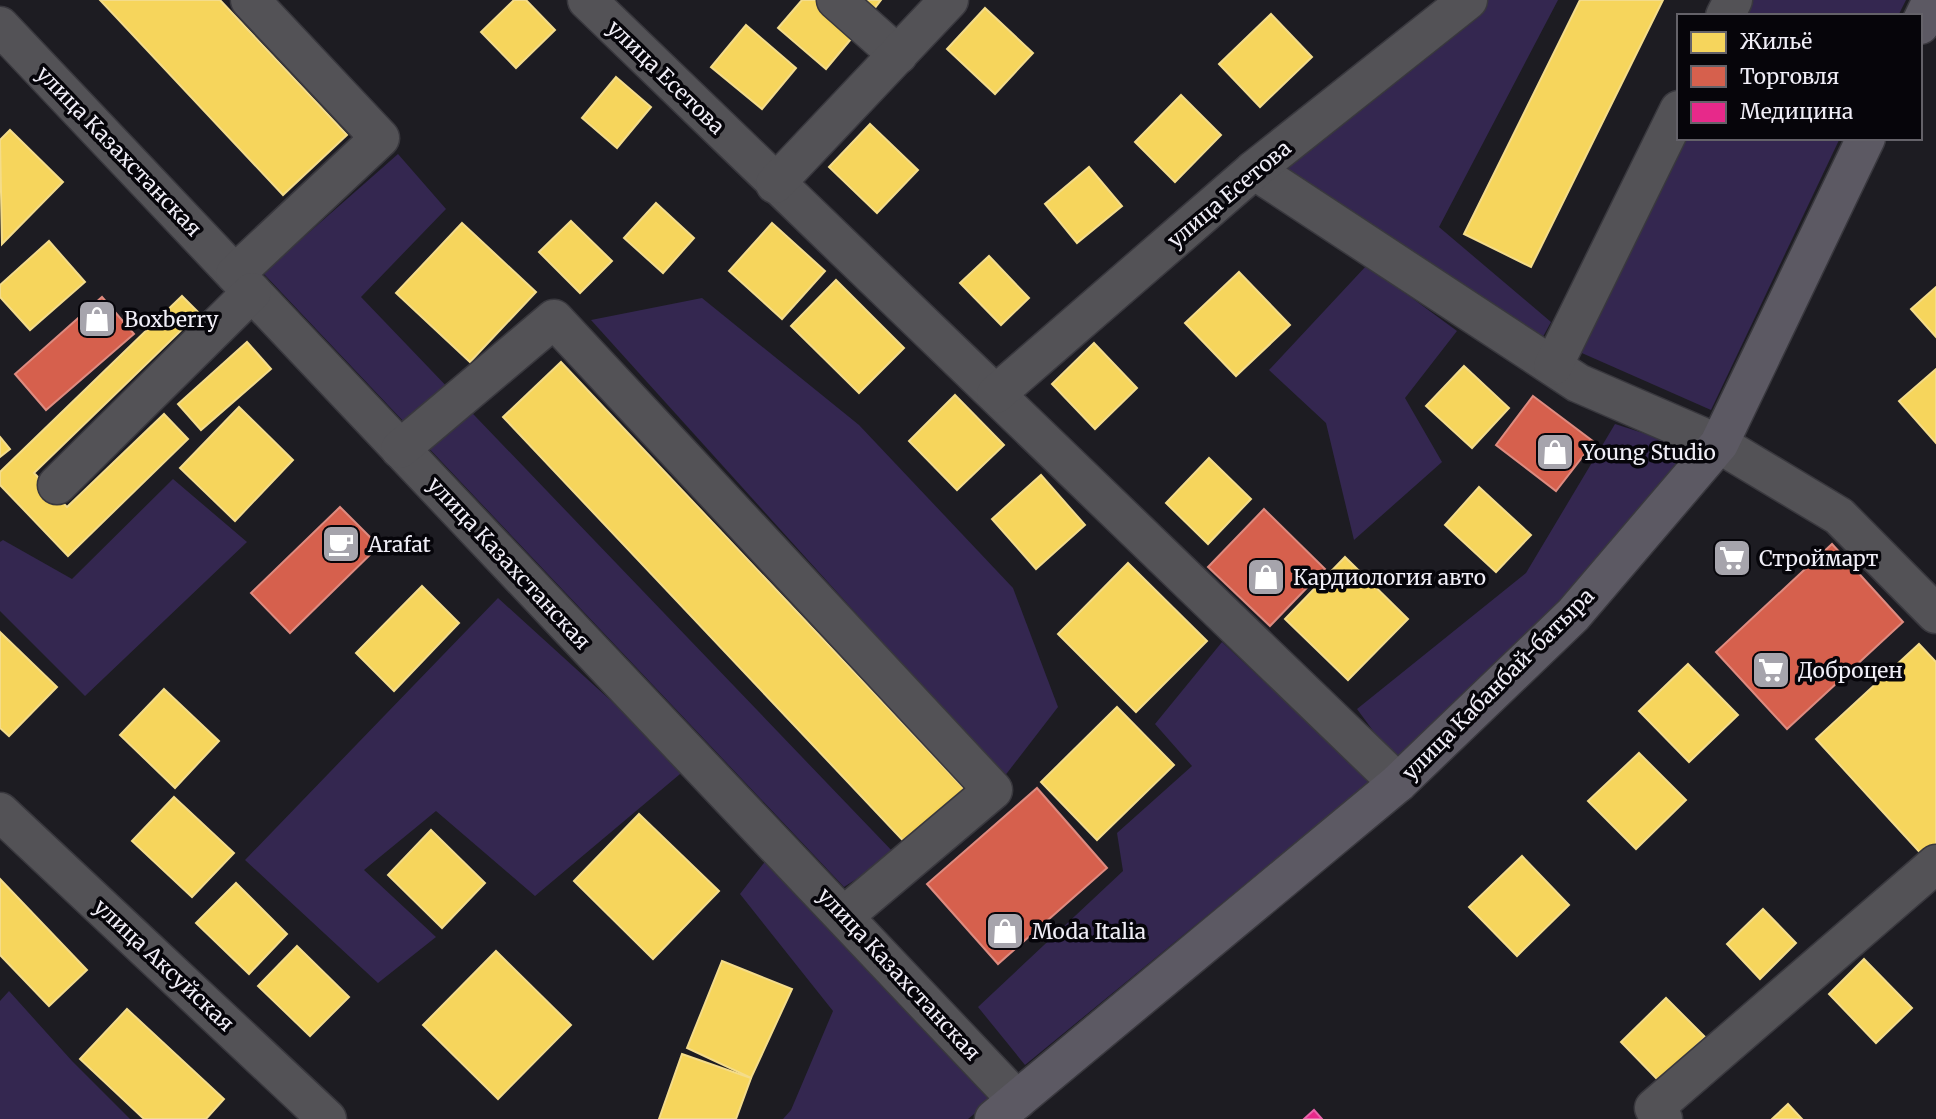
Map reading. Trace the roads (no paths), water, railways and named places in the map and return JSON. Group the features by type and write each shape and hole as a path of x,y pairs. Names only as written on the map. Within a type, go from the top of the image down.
{"main road":[{"path":"1922,21 1933,0"},
{"name":"улица Кабанбай-батыра","path":"1006,1109 1398,783 1573,615 1719,444 1865,140"}],"street":[{"path":"57,485 380,138 250,0"},
{"name":"улица Есетова","path":"587,0 1398,783"},
{"path":"836,0 898,55"},
{"path":"775,184 950,0"},
{"name":"улица Есетова","path":"996,394 1254,170 1468,0"},
{"name":"улица Казахстанская","path":"0,26 844,916 1006,1109"},
{"path":"1553,366 1677,114"},
{"path":"1254,170 1578,383 1719,444 1839,516 1936,614"},
{"path":"400,449 554,319 993,790 844,916"},
{"name":"улица Аксуйская","path":"0,812 327,1119"},
{"path":"1659,1114 1936,864"}],"place":[{"name":"Boxberry","path":"97,319"},
{"name":"Young Studio","path":"1555,452"},
{"name":"Arafat","path":"341,544"},
{"name":"Строймарт","path":"1732,558"},
{"name":"Кардиология авто","path":"1266,577"},
{"name":"Доброцен","path":"1771,670"},
{"name":"Moda Italia","path":"1005,931"}]}
